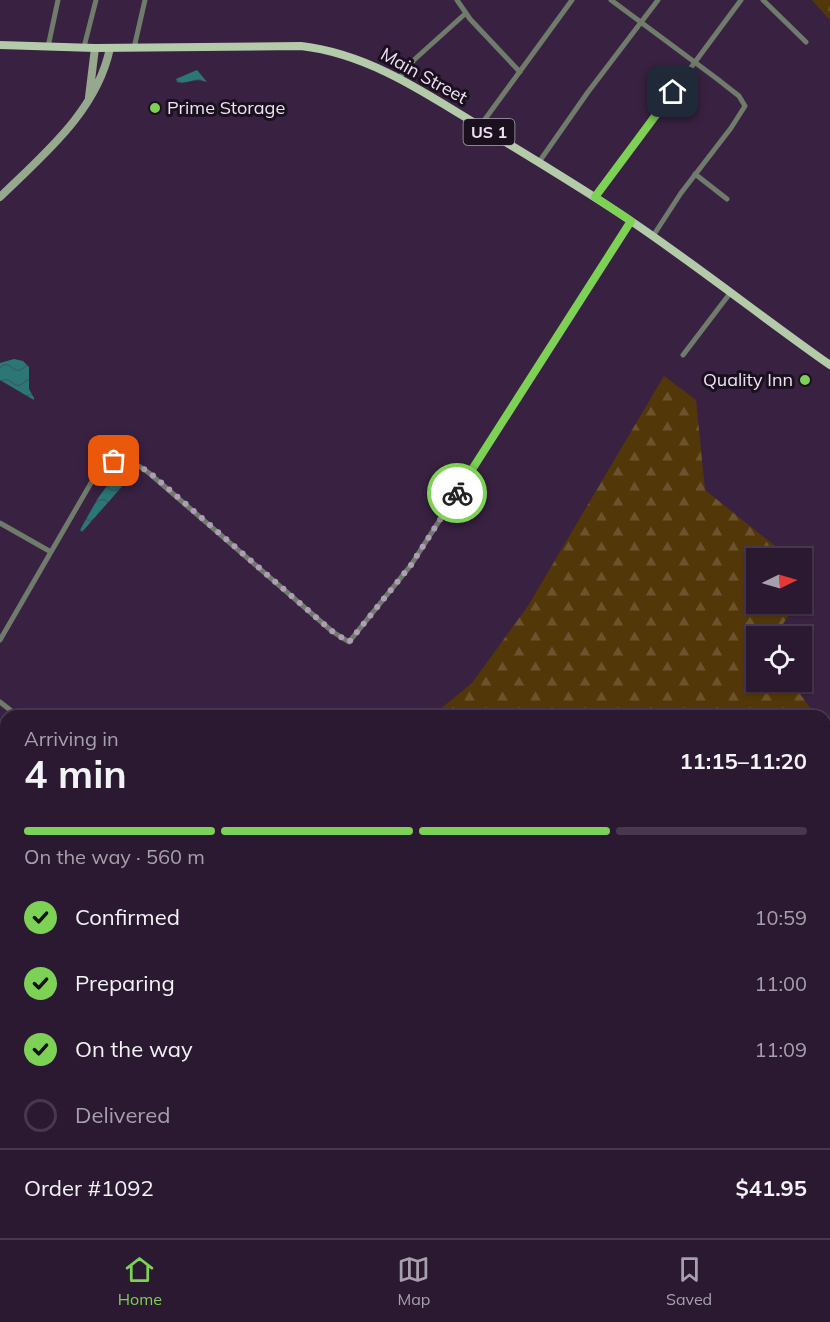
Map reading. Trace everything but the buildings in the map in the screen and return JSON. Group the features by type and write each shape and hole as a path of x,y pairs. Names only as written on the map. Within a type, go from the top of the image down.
{"main road":[{"name":"Main Street","path":"0,45 95,48 272,45 312,48 346,55 399,78 595,197 653,236 830,365"}],"street":[{"path":"48,47 58,0"},
{"path":"84,47 96,0"},
{"path":"134,48 145,0"},
{"path":"457,0 520,72"},
{"path":"480,126 572,0"},
{"path":"611,0 739,96 745,106 653,236"},
{"path":"539,162 658,0"},
{"path":"595,197 741,0"},
{"path":"763,0 806,42"},
{"path":"399,78 415,59 466,13"},
{"path":"87,103 92,87 95,48"},
{"path":"0,197 67,130 87,103 102,76 110,48"},
{"path":"695,174 727,199"},
{"path":"0,640 87,489 104,467 114,461 126,460 136,463 149,472 333,632 349,642 411,565 631,221"},
{"path":"683,355 731,292"},
{"path":"0,523 51,552"}],"green space":[{"path":"812,0 830,0 830,20"},
{"path":"664,376 696,400 705,490 778,548 746,548 746,614 790,614 782,626 746,626 746,692 799,692 811,710 439,710 472,683 528,606"}],"water":[{"path":"197,70 207,82 198,80 177,82 176,79"},
{"path":"14,359 23,361 29,367 29,389 34,400 0,380 0,363"},
{"path":"115,475 126,478 126,482 82,532 80,530 98,498"}],"way so far":[{"path":"114,461 130,461 149,472 333,632 349,642 411,565 457,493"}],"place":[{"name":"Prime Storage","path":"155,108"},
{"name":"Quality Inn","path":"805,380"}],"route":[{"path":"457,493 631,221 595,197 673,92"}]}
